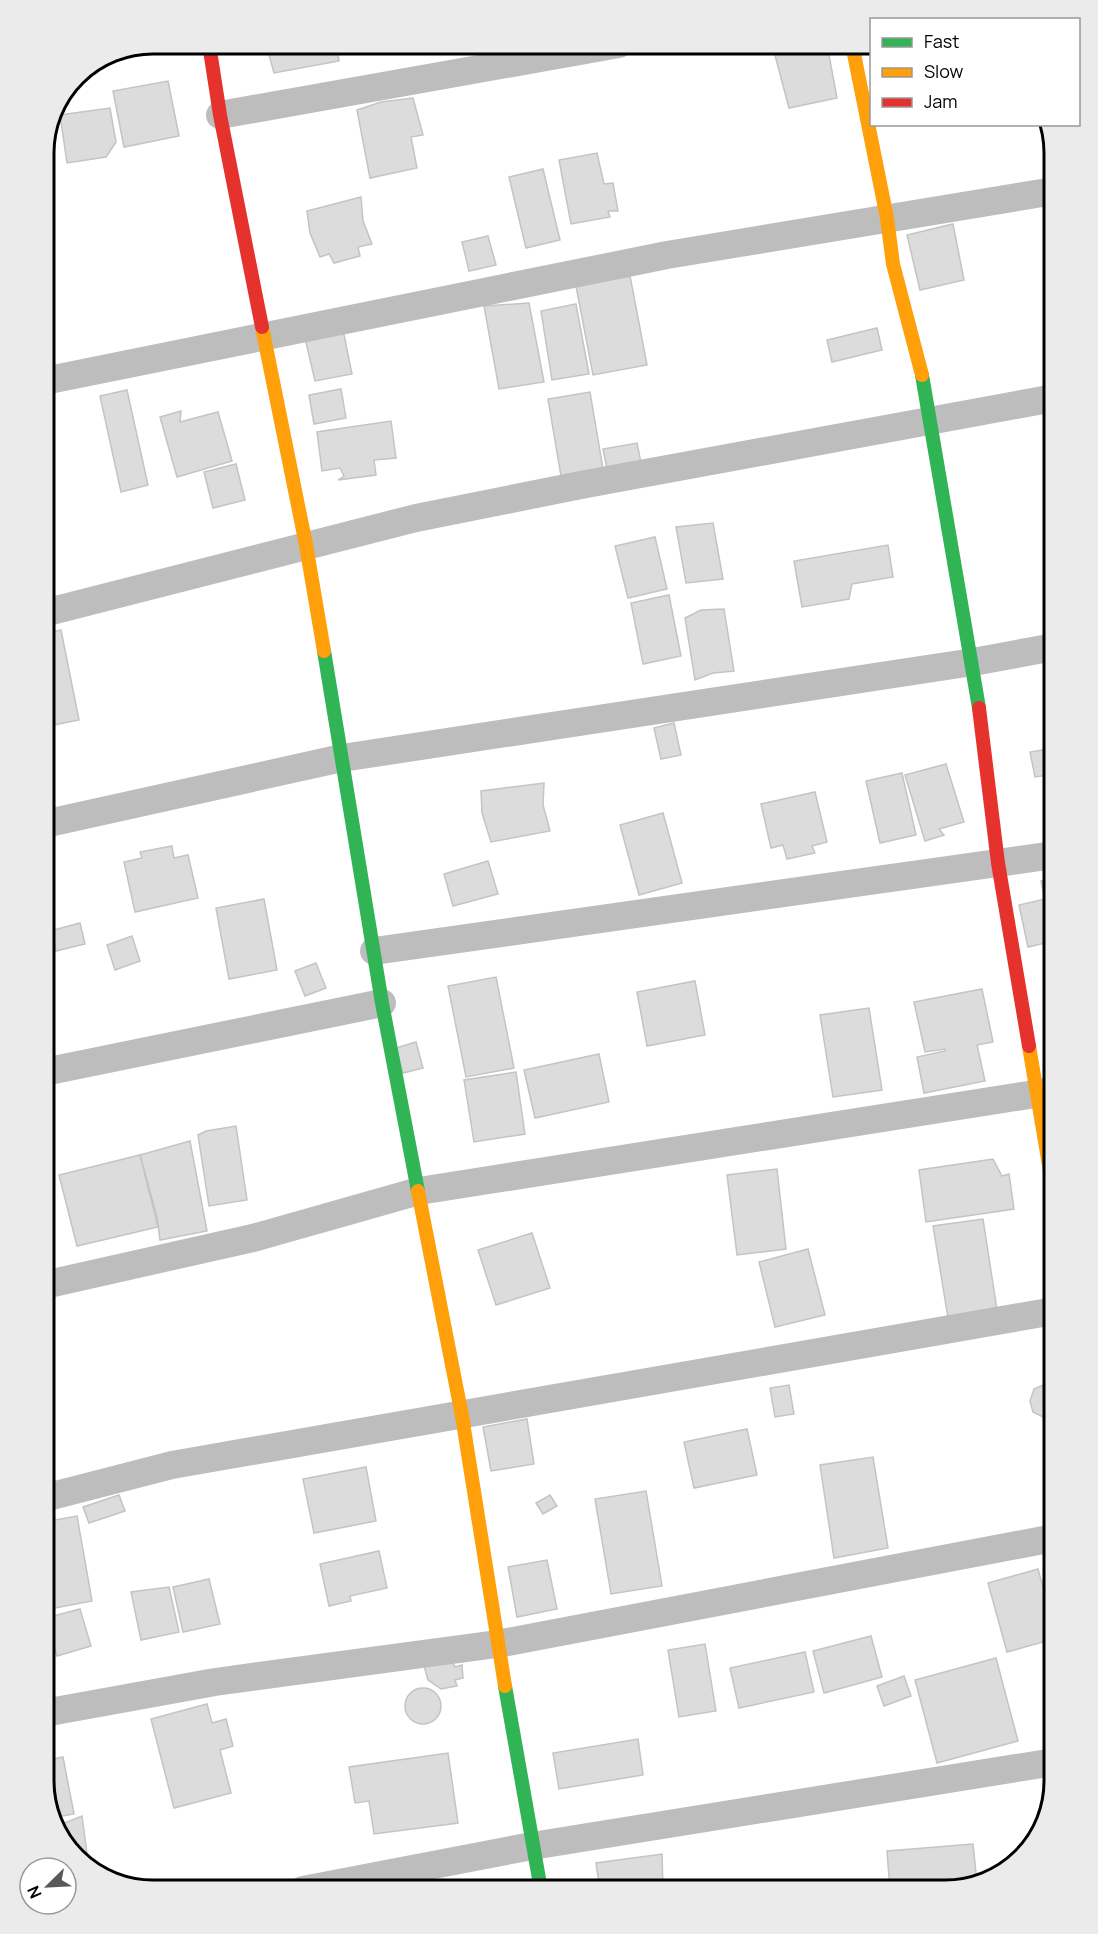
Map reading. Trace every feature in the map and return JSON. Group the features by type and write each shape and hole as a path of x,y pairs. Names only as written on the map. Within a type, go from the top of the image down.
{"street":[{"path":"210,54 306,545 382,1003 462,1416 497,1644 539,1880"},
{"path":"220,115 563,54"},
{"path":"854,54 887,218 893,264 921,369 973,662 998,863 1044,1082"},
{"path":"54,379 667,255 1044,193"},
{"path":"54,610 416,518 586,484 1044,400"},
{"path":"54,822 342,758 973,662 1044,648"},
{"path":"374,951 1044,856"},
{"path":"54,1070 382,1003"},
{"path":"54,1283 253,1238 419,1191 1044,1092"},
{"path":"54,1495 172,1465 1044,1313"},
{"path":"54,1711 215,1682 497,1644 1044,1540"},
{"path":"355,1880 532,1846 1044,1764"}],"building":[{"path":"269,54 338,54 339,61 274,73"},
{"path":"775,54 829,54 837,98 789,108"},
{"path":"168,81 179,136 124,147 113,91"},
{"path":"413,98 423,135 411,137 417,168 370,178 357,110 381,102"},
{"path":"110,108 116,142 106,157 67,163 62,115"},
{"path":"597,153 604,184 613,183 618,211 608,211 610,217 571,224 559,160"},
{"path":"543,169 560,240 526,248 509,177"},
{"path":"361,197 363,221 372,244 358,247 360,256 334,263 329,254 320,257 310,233 307,211"},
{"path":"953,224 964,280 920,290 907,235"},
{"path":"488,236 496,265 469,271 462,242"},
{"path":"630,276 647,365 593,375 576,286"},
{"path":"529,303 544,382 499,389 484,306"},
{"path":"576,304 589,374 552,380 541,311"},
{"path":"877,328 882,350 832,362 827,340"},
{"path":"343,330 352,374 315,381 305,338"},
{"path":"341,389 346,418 314,424 309,395"},
{"path":"127,390 148,485 121,492 100,396"},
{"path":"590,392 603,469 561,476 548,399"},
{"path":"181,411 180,422 218,412 232,461 177,477 160,417"},
{"path":"391,421 396,458 374,460 376,475 338,480 344,476 340,468 322,471 317,432"},
{"path":"637,443 642,468 608,474 603,449"},
{"path":"236,464 245,500 213,508 204,472"},
{"path":"713,523 723,579 686,583 676,527"},
{"path":"655,537 667,589 628,598 615,546"},
{"path":"888,545 893,577 852,584 849,599 802,607 794,561"},
{"path":"669,595 681,656 643,664 631,603"},
{"path":"724,609 734,671 713,673 695,680 685,618 701,610"},
{"path":"61,630 79,720 54,725 54,632"},
{"path":"674,723 681,755 661,759 654,728"},
{"path":"1044,750 1044,776 1035,777 1030,752"},
{"path":"946,764 964,822 939,829 944,835 925,841 905,775"},
{"path":"902,773 916,835 880,843 866,781"},
{"path":"544,783 543,805 550,831 491,842 482,813 481,791"},
{"path":"815,792 827,842 812,846 815,853 787,859 783,845 771,848 761,804"},
{"path":"663,813 682,883 639,895 620,825"},
{"path":"172,846 174,858 188,855 198,898 135,912 124,862 142,858 140,852"},
{"path":"488,861 498,894 453,906 444,874"},
{"path":"264,899 277,970 229,979 216,908"},
{"path":"1044,899 1044,943 1028,947 1019,905"},
{"path":"80,923 85,944 56,951 54,930"},
{"path":"132,936 140,961 115,970 107,945"},
{"path":"316,963 326,988 305,996 295,971"},
{"path":"496,977 514,1068 466,1077 448,986"},
{"path":"695,981 705,1035 647,1046 637,992"},
{"path":"982,989 993,1042 977,1045 985,1081 924,1093 917,1057 945,1051 945,1049 925,1052 914,1002"},
{"path":"869,1008 882,1090 833,1097 820,1015"},
{"path":"416,1042 423,1068 403,1073 396,1048"},
{"path":"599,1054 609,1102 535,1118 524,1070"},
{"path":"516,1072 525,1134 474,1142 464,1080"},
{"path":"236,1126 247,1200 209,1206 198,1135 206,1131"},
{"path":"190,1141 207,1231 160,1240 157,1217 140,1155"},
{"path":"140,1155 158,1227 77,1246 59,1175"},
{"path":"993,1159 1002,1176 1009,1174 1014,1209 926,1222 919,1170"},
{"path":"777,1169 786,1249 737,1255 727,1175"},
{"path":"983,1219 997,1310 948,1318 933,1226"},
{"path":"532,1233 550,1288 496,1305 478,1250"},
{"path":"808,1249 825,1315 775,1327 759,1262"},
{"path":"789,1385 794,1414 775,1417 770,1388"},
{"path":"1044,1385 1044,1418 1033,1412 1030,1401 1034,1389"},
{"path":"527,1419 534,1464 491,1471 483,1427"},
{"path":"747,1429 757,1475 694,1488 684,1442"},
{"path":"873,1457 888,1548 834,1558 820,1465"},
{"path":"366,1467 376,1521 314,1533 303,1479"},
{"path":"646,1491 662,1586 611,1594 595,1499"},
{"path":"119,1495 125,1511 89,1523 83,1507"},
{"path":"550,1495 557,1506 543,1514 536,1503"},
{"path":"77,1516 92,1601 54,1608 54,1520"},
{"path":"379,1551 387,1588 350,1596 351,1601 329,1606 320,1564"},
{"path":"547,1560 557,1609 517,1617 508,1567"},
{"path":"1038,1569 1044,1590 1044,1642 1007,1652 988,1583"},
{"path":"209,1579 220,1624 183,1632 173,1587"},
{"path":"169,1587 179,1632 141,1640 131,1592"},
{"path":"80,1609 91,1646 57,1656 54,1646 54,1616"},
{"path":"871,1636 882,1677 824,1693 813,1651"},
{"path":"705,1644 716,1711 679,1717 668,1650"},
{"path":"805,1652 814,1692 739,1708 730,1668"},
{"path":"996,1658 1018,1741 937,1763 915,1680"},
{"path":"452,1660 455,1667 462,1665 463,1678 455,1680 457,1686 441,1689 428,1680 423,1662"},
{"path":"904,1676 911,1696 884,1706 877,1686"},
{"path":"423,1688 436,1693 441,1706 436,1719 423,1724 410,1719 405,1706 410,1693"},
{"path":"207,1704 212,1723 226,1719 233,1746 220,1750 231,1793 174,1808 151,1719"},
{"path":"638,1739 643,1775 559,1789 553,1753"},
{"path":"448,1753 458,1823 374,1834 369,1801 355,1803 349,1767"},
{"path":"63,1757 74,1814 60,1816 59,1813 54,1781 54,1759"},
{"path":"82,1816 87,1854 71,1836 63,1823"},
{"path":"973,1844 976,1875 945,1880 889,1880 887,1851"},
{"path":"662,1854 663,1880 599,1880 596,1863"}],"traffic: fast":[{"path":"922,375 979,708"},
{"path":"324,651 382,1003 418,1191"},
{"path":"505,1686 539,1880"}],"traffic: slow":[{"path":"854,54 887,218 893,264 922,375"},
{"path":"262,327 306,545 324,651"},
{"path":"1029,1046 1044,1135"},
{"path":"418,1191 462,1416 505,1686"}],"traffic: jam":[{"path":"211,54 220,115 262,327"},
{"path":"979,708 998,863 1029,1046"}]}
